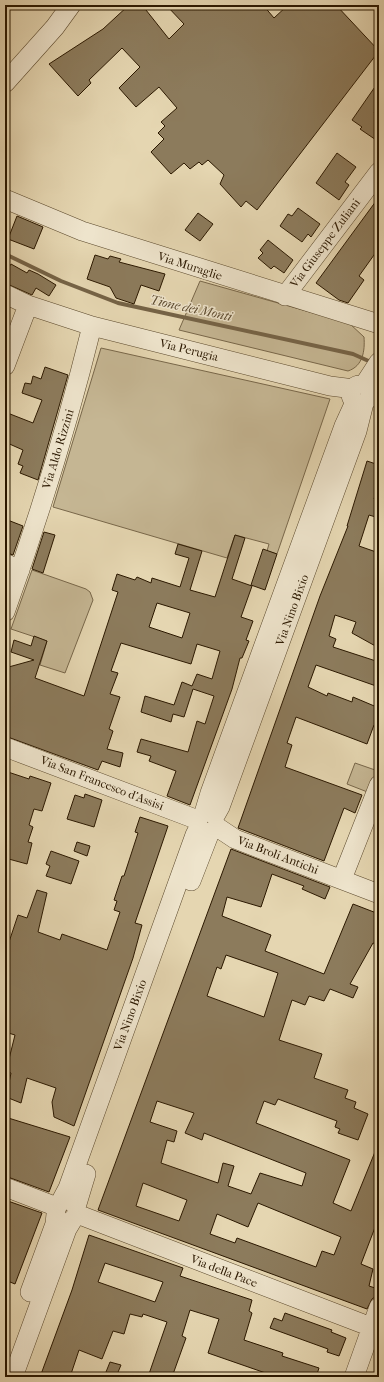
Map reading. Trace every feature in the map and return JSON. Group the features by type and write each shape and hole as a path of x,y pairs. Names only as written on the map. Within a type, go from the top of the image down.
{"street":[{"path":"5,83 55,26 71,5"},
{"name":"Via Giuseppe Zuliani","path":"285,296 379,172"},
{"name":"Via Muraglie","path":"5,199 82,231 285,296 379,324"},
{"name":"Via Perugia","path":"5,294 28,305 92,326 330,386 346,388 364,396"},
{"path":"5,366 28,305"},
{"name":"Via Aldo Rizzini","path":"5,612 13,566 72,407 92,326"},
{"name":"Via Nino Bixio","path":"5,1361 55,1224 67,1211 85,1177 207,822 213,785 341,434 364,396 379,362"},
{"name":"Via San Francesco d'Assisi","path":"5,748 207,822"},
{"path":"342,879 379,785"},
{"name":"Via Broli Antichi","path":"207,822 234,838 379,894"},
{"name":"Via della Pace","path":"5,1187 375,1329"},
{"name":"Via Nino Bixio","path":"13,1377 67,1229 67,1211"},
{"path":"354,1377 375,1329 379,1307"}],"shaded area":[{"path":"200,281 349,323 364,337 364,348 360,362 353,369 348,371 179,330"},
{"path":"101,348 330,399 277,554 267,551 269,544 235,535 227,558 53,507"},
{"path":"32,570 86,589 90,592 93,600 65,673 40,665 47,641 11,629"},
{"path":"355,763 378,771 370,793 347,784"}],"building":[{"path":"129,5 142,5 169,39 184,24 166,5 263,5 274,18 288,5 336,5 379,51 257,210 246,201 241,207 220,184 224,175 208,160 202,165 199,162 190,169 184,163 171,174 151,152 164,139 158,133 165,126 161,122 177,108 159,87 136,107 119,88 140,67 122,48 89,80 91,83 78,96 49,64 103,29"},
{"path":"379,81 379,105 374,113 379,116 379,142 360,129 362,127 352,120"},
{"path":"337,153 356,167 345,182 349,185 339,200 316,183"},
{"path":"379,197 379,248 359,276 364,280 348,303 339,300 316,283"},
{"path":"298,208 320,224 311,237 308,234 302,242 280,226 288,214 292,216"},
{"path":"198,213 213,224 200,241 185,230"},
{"path":"17,216 43,227 34,249 8,239"},
{"path":"268,240 293,260 284,273 274,266 271,269 258,258 263,253 260,250"},
{"path":"95,255 108,259 110,256 121,259 119,262 165,274 159,291 141,285 134,304 116,298 110,287 87,279"},
{"path":"11,264 27,273 29,270 38,274 56,285 49,296 36,288 32,295 5,283 5,273"},
{"path":"45,367 68,375 38,480 20,473 23,466 18,464 23,450 5,442 5,412 33,423 42,400 22,393 25,383 31,384 33,376 41,379"},
{"path":"367,461 379,465 379,482 374,499 379,501 379,518 369,515 359,546 379,553 379,648 352,633 356,622 335,615 329,636 336,639 333,647 379,662 379,687 316,665 308,687 327,696 328,693 352,702 353,697 379,708 379,727 374,725 367,744 296,717 287,743 292,745 285,767 362,795 355,813 344,808 324,861 238,828 320,596 348,526"},
{"path":"5,519 23,526 13,555 5,552"},
{"path":"44,532 55,535 43,573 32,569"},
{"path":"235,535 245,538 232,579 252,586 241,617 253,621 246,640 249,641 242,658 240,658 232,689 190,805 167,796 176,771 149,761 151,756 137,752 141,739 188,752 197,721 205,724 214,696 193,689 184,717 173,714 171,722 141,712 145,696 174,705 182,682 192,686 197,674 212,679 220,651 197,644 191,664 121,643 111,671 118,673 110,694 120,697 109,729 113,731 107,749 123,753 120,767 102,761 98,770 5,736 5,668 34,660 11,652 14,640 31,646 34,636 47,641 35,678 84,696 118,592 112,590 117,574 135,580 137,577 151,583 152,578 180,587 189,558 175,554 178,544 202,551 190,590 215,597","holes":["157,603 190,613 182,638 149,627"]},
{"path":"263,549 277,554 265,590 251,585"},
{"path":"5,771 29,779 30,776 51,783 42,811 34,809 29,825 33,827 28,842 32,843 27,864 5,858"},
{"path":"85,794 102,800 94,827 67,819 75,795 84,798"},
{"path":"140,817 168,826 135,923 142,925 133,958 74,1126 54,1117 52,1102 56,1088 27,1078 21,1103 6,1097 11,1073 5,1071 5,1058 9,1059 15,1035 5,1032 5,954 18,915 27,918 37,890 47,893 38,932 60,940 62,934 107,950 120,912 114,910 117,901 114,900 122,876 124,876 138,833 135,832"},
{"path":"77,842 90,846 87,856 74,851"},
{"path":"231,849 330,887 325,899 302,889 304,886 272,874 261,907 227,897 222,916 271,935 265,951 324,974 353,904 379,914 379,945 373,943 350,984 358,987 353,998 330,989 324,1001 309,996 305,1005 292,1000 279,1040 322,1054 314,1078 348,1090 345,1098 356,1102 354,1108 368,1114 358,1140 338,1133 340,1129 335,1127 337,1121 278,1099 275,1105 264,1101 256,1123 350,1160 333,1203 351,1211 379,1142 379,1217 361,1264 373,1269 369,1286 378,1289 375,1297 372,1299 367,1309 98,1210","holes":["226,955 278,973 264,1017 207,996 217,967 221,969","157,1101 194,1113 185,1133 202,1140 204,1133 306,1173 302,1186 260,1173 251,1194 228,1186 234,1166 223,1163 218,1183 161,1163 167,1140 174,1142 177,1131 150,1122","143,1183 187,1200 179,1221 136,1206","258,1203 341,1237 334,1255 322,1251 316,1267 237,1238 235,1243 210,1234 217,1214 248,1227"]},
{"path":"51,851 79,861 71,884 46,876 50,866 46,864"},
{"path":"5,1117 70,1137 49,1192 5,1176"},
{"path":"5,1200 42,1213 15,1284 5,1280"},
{"path":"89,1235 183,1268 180,1276 252,1300 249,1311 252,1313 244,1340 283,1353 282,1356 319,1368 316,1377 277,1377 208,1353 219,1319 190,1310 182,1336 186,1338 172,1377 156,1377 149,1374 167,1322 143,1314 142,1317 130,1314 124,1334 113,1331 102,1359 79,1350 70,1377 40,1377 72,1290","holes":["105,1263 163,1282 155,1302 98,1282"]},
{"path":"285,1313 332,1330 331,1332 346,1338 339,1356 327,1352 328,1349 270,1328 274,1318 282,1321"},
{"path":"110,1362 121,1365 116,1377 104,1377"}],"waterway":[{"name":"Tione dei Monti","path":"5,254 61,281 118,303 353,354 373,363"}]}
